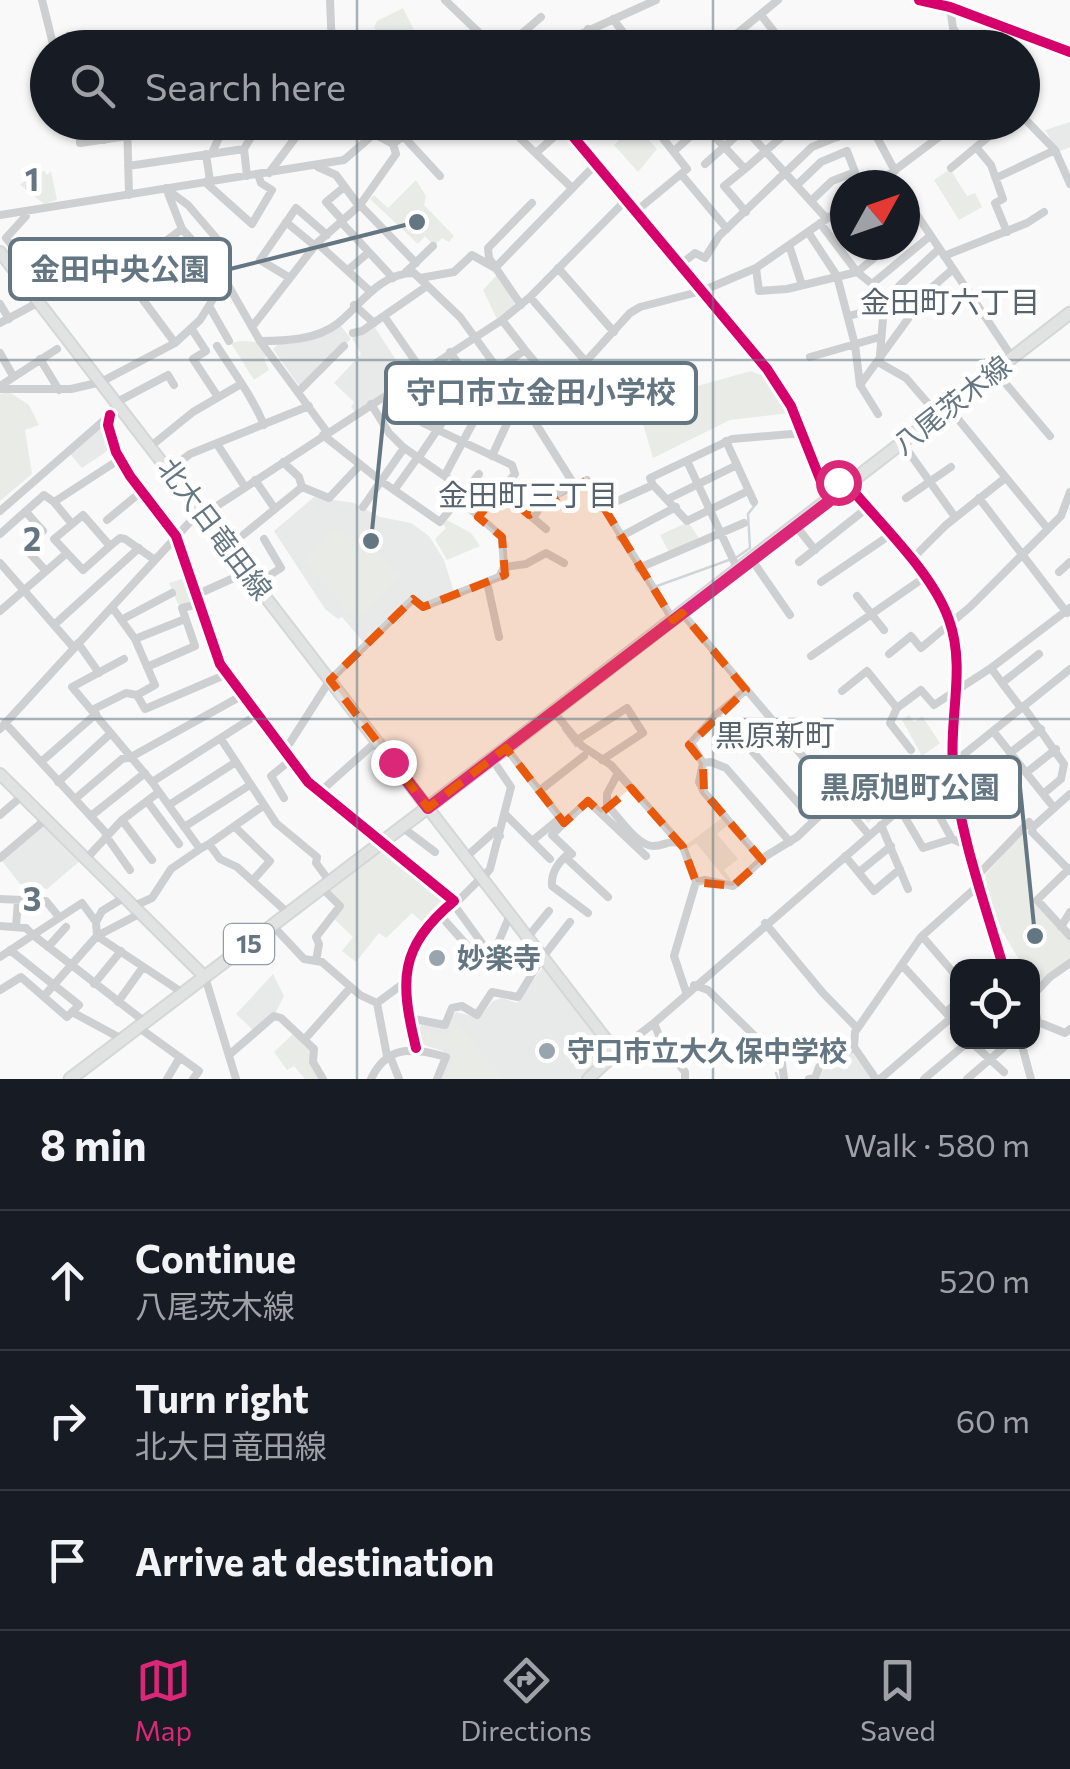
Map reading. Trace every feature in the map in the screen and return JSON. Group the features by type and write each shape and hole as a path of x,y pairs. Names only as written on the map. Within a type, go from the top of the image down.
{"main road":[{"path":"924,1 1011,30"},
{"path":"1040,41 1070,52"},
{"name":"北大日竜田線","path":"0,252 614,1054"},
{"name":"八尾茨木線","path":"70,1079 1070,313"},
{"path":"0,774 204,978"},
{"path":"588,1079 614,1054"}],"street":[{"path":"42,0 50,30"},
{"path":"330,0 331,30"},
{"path":"444,0 476,30"},
{"path":"588,30 656,0"},
{"path":"741,30 778,0"},
{"path":"950,7 954,30"},
{"path":"761,15 773,30"},
{"path":"526,30 541,17"},
{"path":"613,20 621,30"},
{"path":"1040,135 1055,150 1070,184"},
{"path":"80,140 104,140"},
{"path":"127,140 130,195"},
{"path":"207,182 209,154 216,140"},
{"path":"207,182 252,224 272,190 252,175 244,149 249,140"},
{"path":"269,172 293,140"},
{"path":"0,215 314,166 349,158 368,140"},
{"path":"386,140 394,144"},
{"path":"394,144 400,140"},
{"path":"407,140 440,176"},
{"path":"523,140 571,188"},
{"path":"536,152 548,140"},
{"path":"576,140 767,369 791,406 822,484 838,482 849,486 940,596 951,624 956,689 953,762 958,800 1001,959"},
{"path":"635,212 686,170 665,140"},
{"path":"674,151 686,140"},
{"path":"718,140 745,169"},
{"path":"705,164 731,140"},
{"path":"758,140 811,201 884,306"},
{"path":"746,212 724,186 778,140"},
{"path":"680,265 695,253 705,258 727,229 812,147 830,140"},
{"path":"875,140 890,170"},
{"path":"896,170 935,140"},
{"path":"950,168 985,140"},
{"path":"252,327 316,245 359,206 396,154 394,144"},
{"path":"976,147 996,178 1003,199 996,203 1007,232"},
{"path":"128,166 244,149"},
{"path":"996,178 1055,150"},
{"path":"798,184 821,162 847,151 855,172 832,182 811,201"},
{"path":"495,268 596,164"},
{"path":"314,166 336,174 359,206 416,263"},
{"path":"681,174 727,229"},
{"path":"166,188 182,229 225,280 260,341 299,391 325,434 381,482 440,522 480,474"},
{"path":"166,188 188,205 218,240"},
{"path":"343,188 326,202 392,278"},
{"path":"130,870 91,816 2,726 176,536 202,513 502,320 625,201"},
{"path":"521,305 489,258 488,248 532,204"},
{"path":"290,278 260,260 296,208 327,235"},
{"path":"25,211 26,216 6,238 43,284 70,258 77,259 105,286 182,229"},
{"path":"879,358 884,306 900,285 942,252 1007,232 1044,212"},
{"path":"575,486 536,424 630,313 756,268 830,216"},
{"path":"920,220 1012,357"},
{"path":"286,222 371,292"},
{"path":"808,232 837,276 849,316 860,385 878,414"},
{"path":"872,284 930,236"},
{"path":"789,245 802,286"},
{"path":"405,273 433,246"},
{"path":"348,270 369,252"},
{"path":"420,278 454,272 472,255 495,268"},
{"path":"756,268 759,291 802,286 857,272 872,260"},
{"path":"558,268 614,332"},
{"path":"860,385 929,290 953,269"},
{"path":"123,273 175,343"},
{"path":"260,341 288,342 332,327 354,305 392,278 414,273 475,335 512,387 548,413"},
{"path":"0,388 59,390 101,382 175,343 209,306 225,280"},
{"path":"353,333 362,331 428,286"},
{"path":"530,297 586,362"},
{"path":"0,304 4,321 40,302"},
{"path":"354,305 374,322"},
{"path":"209,306 229,342"},
{"path":"849,316 884,306"},
{"path":"384,316 454,412 490,387 498,398"},
{"path":"502,320 562,394"},
{"path":"191,328 206,351 193,358 218,397"},
{"path":"810,356 880,337"},
{"path":"217,346 252,396 264,424"},
{"path":"299,391 344,346"},
{"path":"0,388 56,349"},
{"path":"498,368 525,350"},
{"path":"0,352 13,376"},
{"path":"450,352 470,380"},
{"path":"879,358 944,412 1048,529"},
{"path":"40,359 59,390"},
{"path":"140,362 153,383"},
{"path":"996,371 1050,436"},
{"path":"0,510 119,404 168,374 174,386"},
{"path":"151,446 240,384"},
{"path":"445,475 476,417 512,387"},
{"path":"395,389 423,424 512,465 516,474 478,517"},
{"path":"372,404 389,434 404,448 466,490"},
{"path":"170,470 190,454 309,406"},
{"path":"488,406 508,419 492,456"},
{"path":"395,489 452,408"},
{"path":"110,415 108,425 120,459 176,536 220,664 227,674 308,782 453,902 492,957"},
{"path":"748,491 686,520 650,478 726,441 803,433"},
{"path":"726,441 754,502"},
{"path":"217,444 245,487"},
{"path":"903,444 955,517"},
{"path":"363,507 404,448"},
{"path":"54,502 120,459"},
{"path":"687,461 738,570"},
{"path":"283,462 299,477 302,487"},
{"path":"302,487 329,498 360,464"},
{"path":"668,499 736,466"},
{"path":"906,498 951,467"},
{"path":"911,560 955,517 1004,479"},
{"path":"255,480 275,509"},
{"path":"532,518 544,500 587,480 639,568 677,616 746,690 869,835"},
{"path":"602,508 653,485"},
{"path":"243,535 302,487"},
{"path":"501,491 546,529"},
{"path":"107,520 142,492"},
{"path":"888,654 911,636 920,648 951,624 1061,516 1070,492"},
{"path":"0,534 44,495 72,524"},
{"path":"910,750 890,723 896,708 921,690 934,705 1068,611 979,498"},
{"path":"286,749 330,680 413,599 423,607 499,578 504,567 502,537 458,499"},
{"path":"620,537 676,507"},
{"path":"798,562 867,508"},
{"path":"26,512 44,531 25,548 46,571"},
{"path":"110,546 84,515 54,539 82,570 120,538 155,560"},
{"path":"1061,516 1070,526"},
{"path":"639,568 744,523"},
{"path":"796,526 814,550"},
{"path":"821,582 890,535"},
{"path":"256,584 281,568 264,539"},
{"path":"54,625 140,548"},
{"path":"0,611 66,553"},
{"path":"504,567 526,564 546,553 564,563"},
{"path":"752,560 790,615"},
{"path":"1058,572 1070,562"},
{"path":"0,564 99,673"},
{"path":"147,667 194,646 182,608 246,572"},
{"path":"811,656 924,577"},
{"path":"487,582 498,637"},
{"path":"121,620 172,593"},
{"path":"857,596 884,630"},
{"path":"41,762 94,712 126,693 138,695 155,685 135,640 112,607"},
{"path":"135,640 184,619"},
{"path":"1002,683 1039,654"},
{"path":"168,658 174,670"},
{"path":"124,659 72,688 145,773 184,827 253,880 289,914"},
{"path":"991,668 1067,762 1061,779 1043,794"},
{"path":"614,1054 953,762 1070,669"},
{"path":"842,691 866,671 896,708"},
{"path":"138,695 145,709 227,674"},
{"path":"746,690 691,744 703,763 699,782 704,792 762,860"},
{"path":"75,799 112,766 243,695"},
{"path":"577,740 627,708 643,734 602,760"},
{"path":"553,711 577,740 618,773 680,844 696,882 674,956 686,992"},
{"path":"152,782 258,714"},
{"path":"714,718 729,725 814,821"},
{"path":"1010,753 1041,729"},
{"path":"992,731 1051,804"},
{"path":"58,782 111,733"},
{"path":"221,739 276,823 317,857 316,864 340,906 316,936 316,961"},
{"path":"322,792 377,741"},
{"path":"506,748 562,821"},
{"path":"1026,773 1056,749"},
{"path":"540,792 584,756"},
{"path":"284,798 271,776 292,759"},
{"path":"416,1048 404,983 407,962 416,941 439,914 490,869 506,816 510,782 492,759"},
{"path":"168,805 236,762"},
{"path":"703,763 726,768 790,842"},
{"path":"958,800 993,772"},
{"path":"91,816 145,773"},
{"path":"618,773 606,797 605,810 646,856"},
{"path":"184,827 250,784"},
{"path":"924,788 952,838 970,846"},
{"path":"86,858 106,834 159,792"},
{"path":"0,814 22,796"},
{"path":"696,882 733,886 838,798"},
{"path":"1068,799 1034,826 1032,832 1070,869 1037,900 1070,936"},
{"path":"147,801 179,844"},
{"path":"532,842 588,801 605,810 645,844 654,846 670,840 680,844"},
{"path":"96,922 102,911 152,898 170,869 264,806"},
{"path":"900,808 923,848 952,838"},
{"path":"506,816 550,859"},
{"path":"1,854 46,819"},
{"path":"122,820 152,860"},
{"path":"562,821 552,835 608,898"},
{"path":"950,1012 878,1079 854,1047 857,1028 922,936 1030,822 1034,826"},
{"path":"881,825 908,888"},
{"path":"402,826 435,852"},
{"path":"234,827 270,861 253,880"},
{"path":"466,857 496,831 500,836"},
{"path":"858,872 890,846"},
{"path":"569,854 552,876 552,886 588,912"},
{"path":"845,856 874,891 900,869"},
{"path":"0,899 46,901 59,918"},
{"path":"16,927 18,900"},
{"path":"0,956 82,903 96,922 97,936"},
{"path":"44,996 97,936 133,905"},
{"path":"527,938 548,912"},
{"path":"1061,927 1070,912"},
{"path":"439,914 488,969 510,915"},
{"path":"409,1018 445,1025 452,1008 462,1006 478,1015 492,992 518,997 570,922"},
{"path":"765,923 857,1028"},
{"path":"0,926 26,928 199,1070 193,1079"},
{"path":"273,926 304,959 322,962 370,1002 377,1002 404,983"},
{"path":"48,946 66,927"},
{"path":"97,936 184,993"},
{"path":"922,936 950,969"},
{"path":"0,990 21,977 68,1017 78,1006 10,950"},
{"path":"94,984 120,951"},
{"path":"1040,988 1070,964"},
{"path":"902,965 948,1015"},
{"path":"118,1002 144,966"},
{"path":"204,978 236,1079"},
{"path":"694,985 708,990 782,1062 784,1079"},
{"path":"304,1040 351,987"},
{"path":"377,1002 388,1056 399,1079"},
{"path":"72,1012 122,1039"},
{"path":"230,1055 274,1016 314,1049 313,1062 323,1079"},
{"path":"654,1023 685,1072 685,1079"},
{"path":"1040,1023 1066,1033 1070,1029"},
{"path":"809,1079 815,1078 819,1068 854,1047"},
{"path":"370,1079 388,1056 416,1048 446,1057 437,1079"},
{"path":"924,1079 960,1049"},
{"path":"976,1049 1004,1072"},
{"path":"968,1079 1001,1049"},
{"path":"1023,1049 1030,1079"},
{"path":"167,1079 180,1057"}],"highlighted area":[{"path":"587,480 673,620 682,613 746,690 689,745 703,763 704,792 762,860 733,886 696,882 683,847 631,788 601,813 588,801 564,823 506,748 428,808 330,680 413,599 423,607 505,575 502,537 478,517 501,491 529,515"}],"shaded area":[{"path":"403,8 414,30 376,30 377,21"},
{"path":"1070,122 1070,147 1058,152 1045,130"},
{"path":"619,140 649,140 657,149 638,172 614,145"},
{"path":"950,169 967,196 975,193 982,207 959,220 934,180"},
{"path":"44,171 47,175 51,171 57,200 44,204 20,185"},
{"path":"416,180 426,196 424,205 454,236 449,242 442,238 434,246 425,236 418,244 370,199 374,195 388,208"},
{"path":"497,275 514,307 497,319 483,290"},
{"path":"340,325 351,339 299,386 273,349 278,344 290,344"},
{"path":"374,326 407,377 355,412 351,407 354,402 334,383 361,354 352,338"},
{"path":"258,342 267,356 264,359 269,370 254,380 231,343"},
{"path":"751,371 760,375 765,372 790,413 730,420 653,458 637,403"},
{"path":"9,392 29,405 39,425 25,430 32,474 0,501 0,394"},
{"path":"108,429 110,449 82,468 70,454 97,430"},
{"path":"314,497 354,503 380,517 411,523 429,536 444,560 454,592 423,603 415,595 364,643 342,617 338,619 325,609 274,531"},
{"path":"447,520 471,533 480,546 447,560 435,539 446,528 443,524"},
{"path":"688,522 701,541 669,552 660,535"},
{"path":"333,529 362,540 401,574 363,616 349,613 302,559"},
{"path":"188,577 195,604 178,604 169,583"},
{"path":"909,715 914,722 922,716 940,743 922,756 902,720"},
{"path":"859,791 879,813 868,823 849,801"},
{"path":"722,818 728,825 717,834 738,859 724,870 732,881 728,882 696,843 687,849 685,846"},
{"path":"45,823 81,860 47,889 20,884 2,861"},
{"path":"1028,827 1024,842 1034,902 1070,940 1070,959 1040,981 1040,959 1019,959 1002,931 982,878"},
{"path":"382,847 449,901 426,925 412,913 386,938 379,933 356,962 342,951 353,937 333,918 343,906 327,890"},
{"name":"守口市立大久保中学校","path":"543,967 606,1047 605,1059 583,1079 441,1079 448,1059 443,1051 421,1044 419,1028 423,1023 445,1029 456,1012 479,1018 493,1001 502,998 517,1003"},
{"path":"273,974 284,996 276,1012 254,1031 236,1014"},
{"path":"453,1019 504,1079 445,1079 452,1061 448,1050 424,1044 427,1031 448,1036"},
{"path":"293,1034 310,1048 320,1079 305,1079 294,1066 287,1070 274,1052"},
{"path":"849,1053 872,1079 819,1079 822,1071"}],"waterway":[{"path":"737,557 750,548 748,514 755,505"},
{"path":"657,586 729,560"},
{"path":"563,729 576,746"},
{"path":"776,1073 778,1079"}],"cycle path":[{"path":"919,0 1011,30"},
{"path":"1040,41 1070,52"},
{"path":"576,140 767,369 791,406 822,484 849,486 919,567 941,602 956,656 952,747 956,790 973,867 1001,959"},
{"path":"110,415 108,425 116,452 176,536 220,664 308,782 454,901 422,934 408,967 407,1003 416,1048"}],"place":[{"name":"金田中央公園","path":"417,222"},
{"name":"守口市立金田小学校","path":"371,541"},
{"name":"黒原旭町公園","path":"1035,936"},
{"name":"妙楽寺","path":"437,958"},
{"name":"守口市立大久保中学校","path":"547,1051"}],"district":[{"name":"金田町六丁目","path":"950,303"},
{"name":"金田町三丁目","path":"528,496"},
{"name":"黒原新町","path":"775,736"}],"route":[{"path":"393,762 428,808 849,486 838,482"}]}
